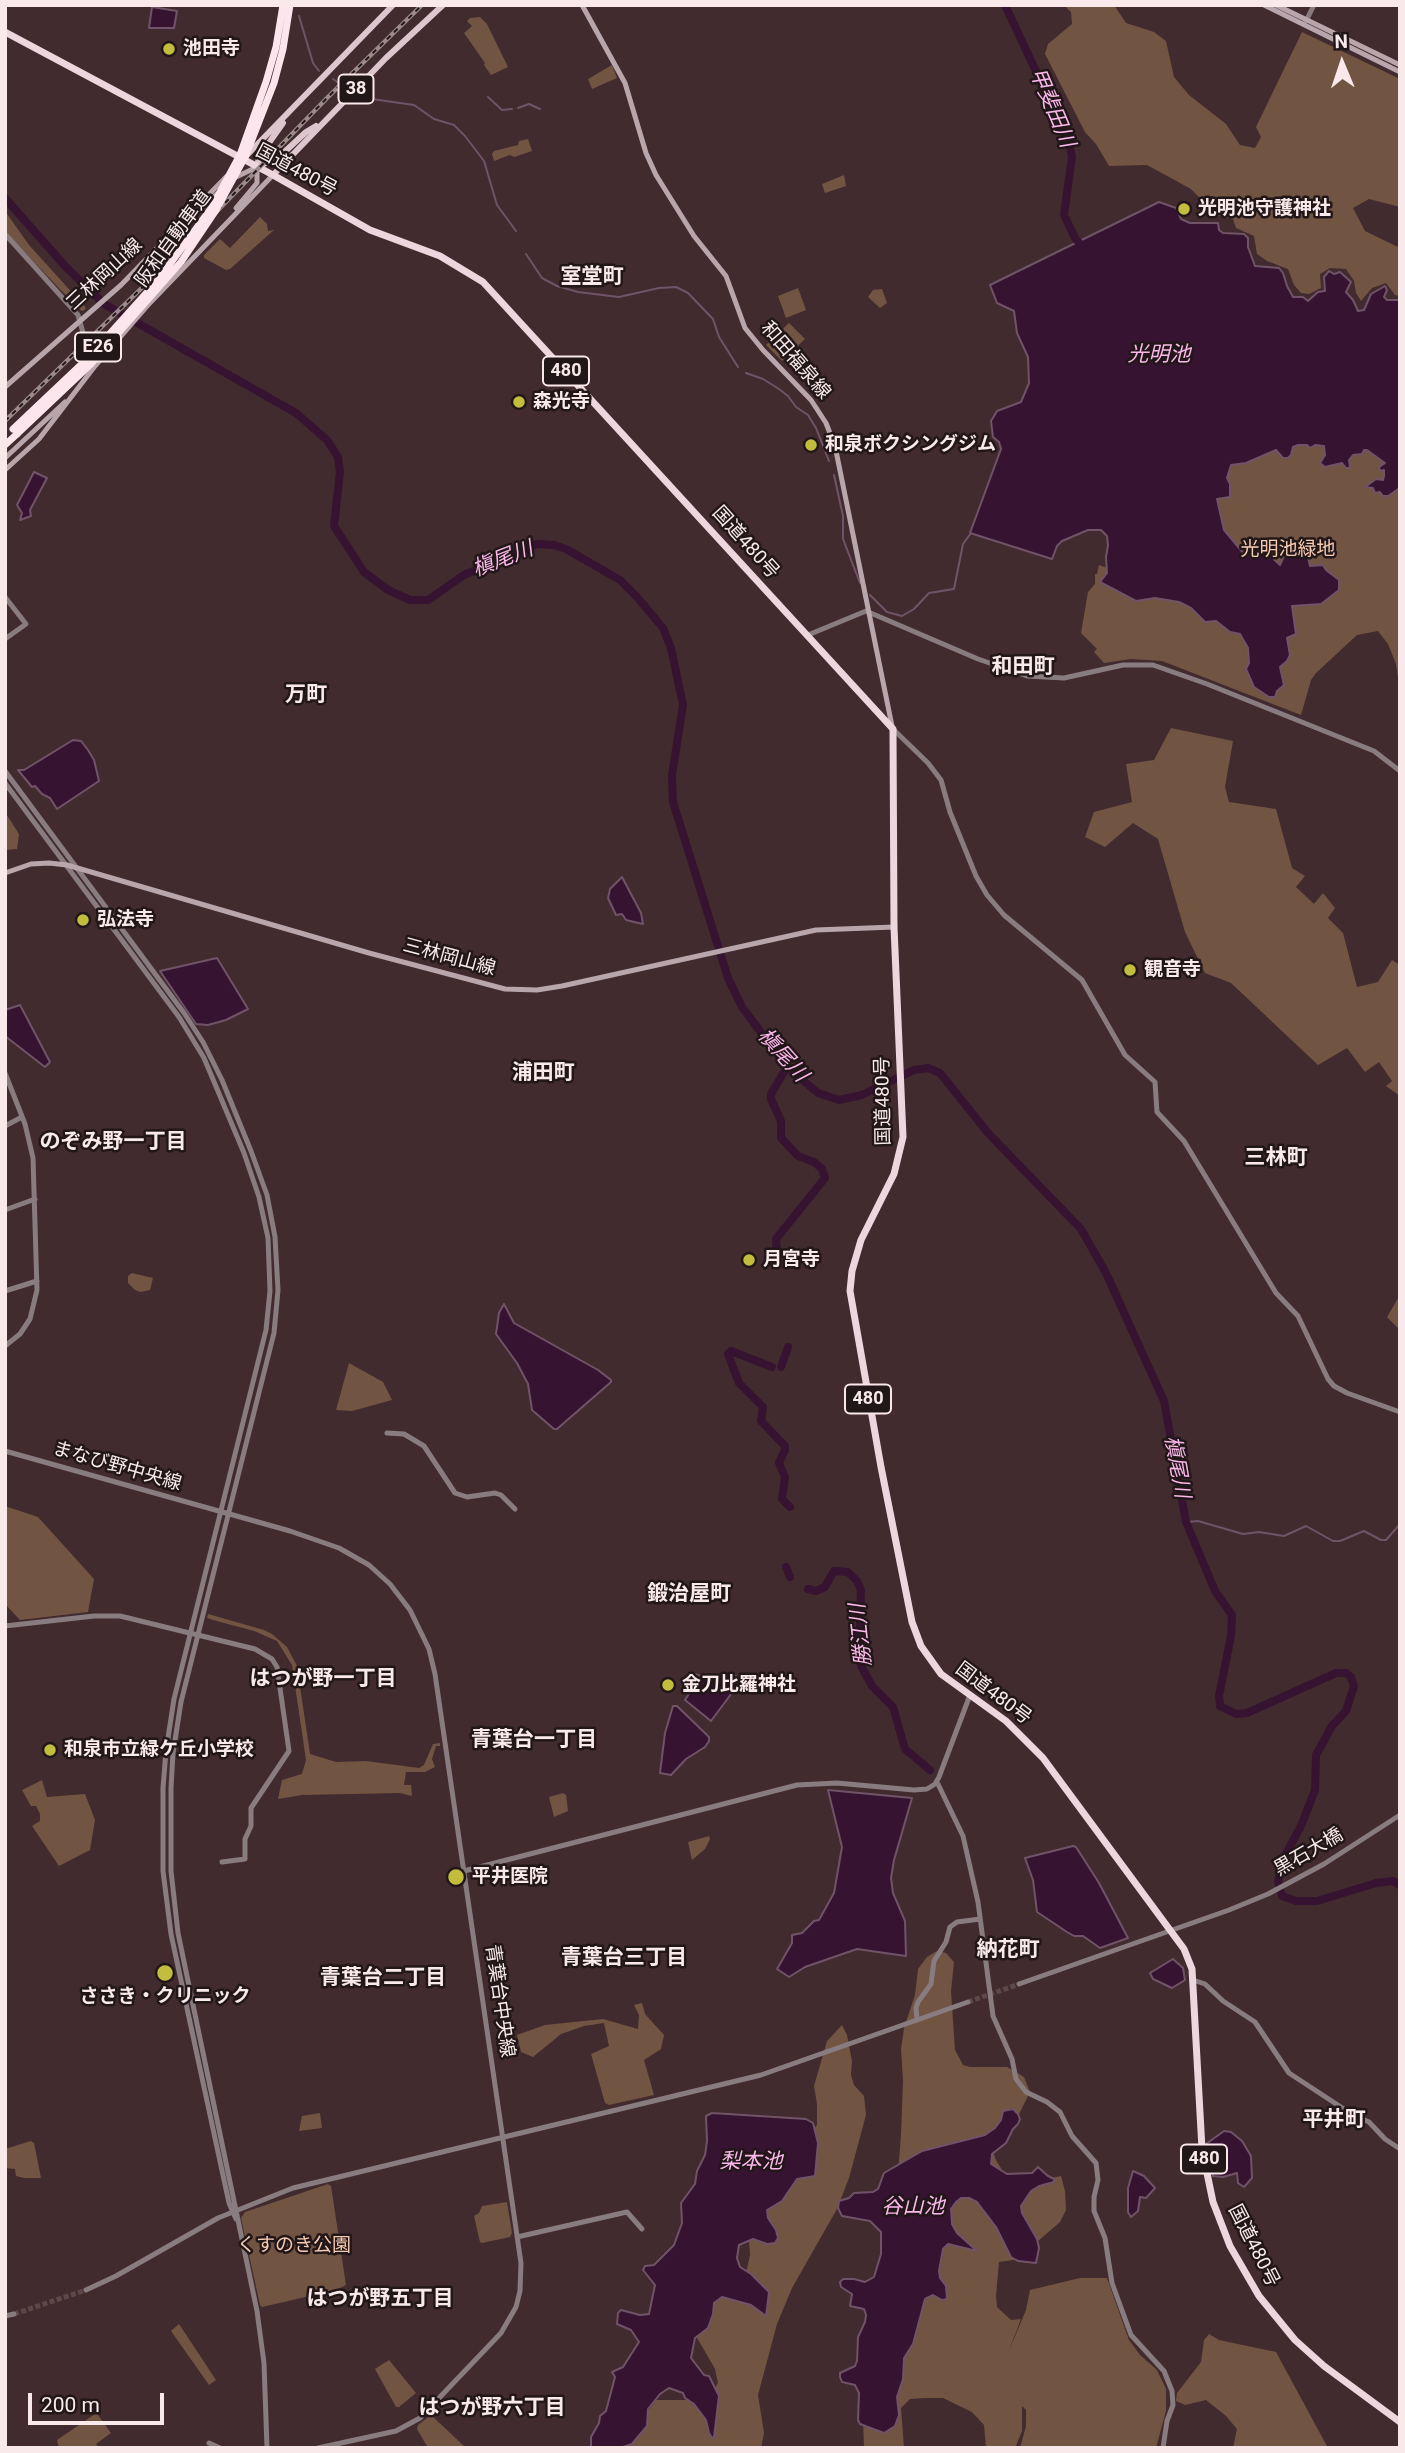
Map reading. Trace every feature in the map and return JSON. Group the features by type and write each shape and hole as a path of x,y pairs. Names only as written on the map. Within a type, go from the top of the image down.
{"highway":[{"name":"阪和自動車道","path":"5,444 130,312 176,257 212,207 240,155 256,115 276,47 283,5"},
{"name":"阪和自動車道","path":"5,436 15,431 74,381 135,317 181,262 216,210 246,155 270,94 283,49 290,5"},
{"name":"国道480号","path":"5,32 370,230 440,256 483,282 892,729 894,927 903,1137 898,1163 861,1240 852,1271 850,1291 882,1476 912,1622 921,1646 941,1674 1006,1721 1031,1744 1189,1959 1193,1980 1200,2127 1213,2202 1230,2246 1244,2272 1278,2321 1324,2367 1400,2422"}],"main road":[{"name":"38","path":"245,162 323,76 393,5"},
{"name":"38","path":"273,175 386,58 443,5"},
{"name":"和田福泉線","path":"582,5 625,83 646,153 656,175 694,236 726,276 746,328 763,350 811,400 826,423 835,446 892,729"},
{"path":"1264,5 1400,65"},
{"path":"1276,5 1400,72"},
{"path":"216,233 257,183 259,157 323,76"},
{"path":"230,181 279,157 306,132 320,125"},
{"path":"167,236 176,232 272,138"},
{"name":"三林岡山線","path":"5,390 117,288 245,162"},
{"path":"5,470 39,439 95,366 147,306 273,175"},
{"path":"5,458 75,392"},
{"name":"三林岡山線","path":"5,873 31,864 67,865 347,947 505,989 537,990 562,986 816,930 894,927"}],"street":[{"path":"1305,23 1314,5"},
{"path":"5,234 78,315 87,351 95,366"},
{"path":"5,597 26,624 5,639"},
{"path":"808,635 862,612 869,612 986,662 1027,676 1064,678 1132,664 1165,668 1374,751 1400,771"},
{"path":"892,729 928,763 941,780 950,812 976,876 988,895 1004,915 1082,980 1125,1055 1156,1082 1157,1112 1184,1141 1276,1293 1298,1316 1328,1379 1340,1390 1400,1412"},
{"path":"5,771 203,1042 226,1088 267,1195 277,1253 278,1290 274,1333 197,1634 181,1702 173,1753 171,1871 178,1933 234,2211"},
{"path":"5,783 179,1017 204,1058 227,1109 259,1197 270,1254 266,1330 174,1699 166,1751 163,1871 171,1934 257,2311 263,2353 267,2448"},
{"path":"5,1073 22,1117 33,1158 37,1281 30,1319 20,1334 5,1346"},
{"path":"5,1126 22,1117"},
{"path":"5,1210 35,1199"},
{"path":"5,1291 37,1281"},
{"path":"387,1433 404,1434 425,1446 455,1493 467,1497 495,1493 501,1495 514,1509"},
{"name":"まなび野中央線","path":"5,1451 228,1514"},
{"name":"青葉台中央線","path":"228,1514 339,1548 369,1565 410,1610 424,1637 435,1674 521,2277 516,2307 501,2333 430,2408 411,2424 396,2431 318,2448"},
{"path":"5,1626 112,1616 139,1619 255,1649 272,1659 276,1667 289,1748 251,1808 251,1826 245,1839 246,1860 222,1862"},
{"path":"464,1871 797,1785 837,1783 922,1790 937,1782 970,1695"},
{"path":"937,1782 960,1827 980,1919 993,2016 1012,2059 1016,2079 1026,2092 1047,2102 1059,2112 1072,2136 1096,2163 1098,2180 1094,2211 1105,2238 1112,2283 1131,2335 1164,2371 1172,2391 1173,2405 1167,2421 1163,2448"},
{"name":"黒石大橋","path":"1020,1984 1229,1910 1295,1880 1400,1815"},
{"path":"917,2020 918,2002 931,1984 934,1962 946,1942 950,1927 957,1922 980,1919"},
{"path":"1193,1980 1205,1984 1223,2001 1255,2022 1289,2073 1353,2115 1369,2122 1385,2139 1400,2149"},
{"path":"86,2290 234,2211 281,2192 332,2177 761,2075 968,2003"},
{"path":"517,2237 627,2212 642,2229"},
{"path":"5,2316 14,2314"},
{"path":"209,2443 220,2448"}],"green space":[{"path":"1064,5 1114,5 1126,23 1154,32 1166,41 1174,77 1189,95 1226,124 1240,145 1255,148 1261,137 1256,127 1302,32 1400,79 1400,207 1369,199 1353,208 1365,231 1400,248 1400,296 1395,295 1386,283 1372,288 1361,301 1354,281 1346,269 1330,268 1320,274 1321,288 1309,294 1301,293 1294,285 1288,269 1257,254 1254,236 1236,228 1233,219 1205,212 1201,199 1191,189 1147,165 1109,166 1085,132 1045,54 1048,44 1072,24 1071,12"},
{"path":"480,17 487,24 508,67 491,75 464,33 472,26 467,21 470,18"},
{"path":"612,65 617,78 592,89 588,79"},
{"path":"528,139 532,151 494,161 494,151 518,145 519,141"},
{"path":"844,175 846,186 825,193 822,184"},
{"path":"5,211 29,245 86,308 83,311 5,232"},
{"path":"260,217 267,224 268,231 274,230 230,269 226,270 204,258 220,239 230,248"},
{"path":"798,288 806,310 786,318 778,296"},
{"path":"882,289 887,303 880,308 868,297 873,290"},
{"path":"789,323 805,339 782,361 766,345"},
{"name":"光明池緑地","path":"1290,430 1400,444 1400,690 1396,664 1388,644 1378,631 1357,635 1316,673 1311,680 1301,715 1162,661 1131,659 1104,663 1094,652 1097,649 1081,633 1088,592 1095,584 1099,565 1110,569 1205,479"},
{"path":"1171,728 1233,741 1225,787 1229,802 1276,809 1292,868 1305,876 1296,887 1314,904 1323,893 1335,908 1328,918 1343,933 1357,987 1378,982 1392,960 1400,965 1400,1096 1386,1086 1392,1081 1379,1062 1365,1072 1347,1048 1318,1065 1231,983 1205,973 1185,932 1158,839 1133,823 1105,847 1085,837 1094,812 1132,802 1126,764 1154,760"},
{"path":"5,812 19,834 17,849 5,850"},
{"path":"132,1273 153,1278 150,1290 135,1290 128,1283 128,1276"},
{"path":"1400,1295 1400,1330 1387,1317"},
{"path":"349,1363 383,1382 392,1400 352,1411 336,1410"},
{"path":"5,1506 38,1517 94,1579 88,1612 20,1620 5,1604"},
{"path":"208,1614 264,1630 287,1647 297,1666 310,1754 336,1762 366,1761 419,1768 424,1765 433,1744 440,1743 440,1746 436,1746 432,1759 435,1767 425,1772 406,1772 404,1785 411,1785 412,1796 400,1793 302,1795 278,1799 282,1780 302,1774 306,1760 292,1665 277,1641 254,1631 207,1618"},
{"path":"42,1780 47,1797 85,1794 95,1820 90,1850 59,1866 32,1826 40,1821 40,1814 36,1806 31,1806 22,1790"},
{"path":"563,1793 566,1795 568,1811 554,1817 549,1797"},
{"path":"709,1836 705,1849 692,1860 688,1842"},
{"path":"937,1951 946,1953 954,1962 951,1991 955,2050 963,2065 1007,2067 1024,2077 1030,2092 1014,2124 990,2144 996,2160 1005,2175 1046,2179 1061,2176 1065,2191 1066,2210 1060,2222 1022,2255 1013,2260 999,2262 997,2307 1011,2320 1021,2319 1008,2353 1026,2310 1030,2290 1080,2278 1107,2278 1129,2340 1140,2355 1157,2370 1166,2389 1166,2411 1156,2448 1020,2448 1026,2426 1026,2410 1022,2406 1022,2431 1015,2448 986,2448 984,2425 972,2412 943,2398 926,2398 910,2399 901,2408 904,2448 864,2448 863,2418 897,2186 904,2028 915,1995 918,1969 927,1957"},
{"path":"642,2003 645,2014 664,2035 661,2049 644,2060 654,2095 609,2105 605,2103 591,2054 609,2046 604,2023 561,2034 533,2057 521,2052 517,2035 545,2025 603,2019 638,2029 639,2015 634,2005"},
{"path":"842,2025 847,2035 852,2061 851,2075 854,2085 864,2096 866,2115 849,2178 837,2209 792,2288 777,2324 758,2395 764,2433 761,2448 616,2448 656,2400 689,2400 712,2393 718,2383 715,2369 696,2336 697,2319 747,2269 749,2240 763,2196 817,2125 814,2086 827,2041"},
{"path":"320,2113 322,2128 299,2131 302,2116"},
{"path":"31,2141 34,2143 41,2178 16,2176 15,2169 5,2168 5,2149"},
{"name":"くすのき公園","path":"328,2184 331,2186 346,2285 336,2290 262,2307 241,2218 245,2212"},
{"path":"507,2202 512,2233 510,2237 480,2242 474,2216 482,2206"},
{"path":"179,2324 216,2380 209,2385 171,2331"},
{"path":"1209,2334 1219,2340 1276,2352 1328,2448 1233,2448 1237,2429 1226,2416 1206,2400 1185,2405 1176,2401 1177,2393 1201,2362 1204,2340"},
{"path":"389,2360 416,2393 399,2407 396,2407 375,2369"},
{"path":"95,2414 111,2433 96,2444 99,2448 59,2448 57,2440"},
{"path":"431,2415 464,2446 462,2448 428,2448 417,2429 418,2425"}],"water":[{"path":"152,7 177,11 174,28 149,28"},
{"name":"光明池","path":"1159,202 1176,208 1181,219 1190,223 1218,223 1219,230 1223,233 1244,234 1248,238 1248,247 1255,266 1279,268 1293,297 1303,297 1308,301 1318,292 1325,291 1324,277 1329,271 1334,274 1340,272 1351,282 1346,292 1358,311 1364,310 1371,294 1385,286 1387,290 1384,297 1387,300 1400,300 1400,487 1388,496 1383,496 1380,492 1375,493 1373,488 1365,487 1376,479 1383,480 1384,470 1380,471 1379,467 1385,463 1367,450 1353,455 1349,460 1350,468 1346,468 1342,463 1325,467 1320,463 1325,455 1324,446 1315,445 1310,448 1307,445 1298,445 1293,447 1288,458 1283,458 1276,450 1246,463 1231,465 1227,478 1230,497 1217,499 1224,530 1245,555 1263,549 1280,565 1285,554 1294,556 1293,550 1306,549 1310,566 1323,565 1339,580 1339,590 1321,604 1292,606 1296,634 1287,638 1290,655 1280,667 1284,685 1275,697 1269,697 1254,687 1246,669 1249,663 1248,648 1240,634 1230,632 1216,621 1205,622 1191,608 1179,602 1155,598 1136,601 1100,582 1107,573 1108,545 1107,536 1101,530 1088,530 1062,541 1052,559 970,533 1001,449 999,442 993,437 991,421 997,411 1021,402 1029,383 1028,357 1017,333 1014,311 997,303 990,285"},
{"path":"34,472 47,478 30,510 31,516 20,520 22,513 17,505"},
{"path":"73,740 81,741 88,750 94,760 99,781 57,809 50,798 35,786 32,787 18,770 24,770"},
{"path":"622,877 641,913 643,924 626,920 622,914 616,915 608,898 610,889"},
{"path":"217,958 248,1009 226,1020 208,1025 196,1024 160,971"},
{"path":"20,1005 50,1062 45,1067 5,1036 5,1010"},
{"path":"504,1304 514,1323 611,1380 557,1429 532,1410 528,1384 496,1334 499,1313"},
{"path":"694,1674 713,1679 731,1675 743,1678 711,1721 685,1700 692,1689"},
{"path":"673,1706 677,1706 709,1737 709,1741 671,1775 660,1773 665,1733"},
{"path":"828,1790 912,1798 891,1878 893,1893 905,1921 906,1956 857,1949 805,1967 789,1977 777,1969 792,1943 792,1935 802,1933 814,1921 819,1920 834,1893 842,1847"},
{"path":"1073,1846 1099,1883 1128,1938 1100,1948 1083,1936 1074,1936 1067,1932 1037,1912 1033,1880 1025,1858"},
{"path":"1173,1959 1183,1968 1185,1980 1172,1988 1153,1979 1150,1973"},
{"name":"谷山池","path":"1013,2109 1020,2119 1018,2124 1006,2143 992,2154 991,2164 1007,2174 1032,2173 1038,2167 1054,2179 1054,2182 1031,2191 1021,2206 1022,2213 1037,2239 1039,2248 1036,2263 1018,2261 1011,2257 996,2227 977,2202 961,2198 956,2202 951,2209 952,2224 957,2233 977,2251 948,2244 943,2249 939,2271 946,2286 947,2299 942,2300 933,2295 925,2299 913,2344 904,2358 903,2379 897,2397 899,2415 895,2426 884,2433 860,2424 859,2393 855,2385 842,2382 840,2373 855,2366 858,2337 866,2315 864,2309 850,2306 852,2294 841,2287 840,2282 843,2279 854,2279 865,2282 874,2277 881,2254 881,2232 870,2221 842,2216 838,2208 839,2201 854,2193 873,2192 878,2189 884,2173 922,2151 985,2135 1001,2120 1003,2111"},
{"name":"梨本池","path":"712,2113 806,2119 813,2123 818,2143 815,2176 797,2179 782,2201 767,2210 778,2238 775,2243 767,2244 753,2239 739,2245 737,2258 740,2267 769,2292 766,2316 751,2305 722,2297 714,2303 708,2328 695,2338 691,2358 704,2375 709,2376 719,2396 714,2437 712,2438 706,2420 694,2404 685,2398 683,2393 669,2388 660,2394 648,2409 647,2426 632,2444 620,2448 591,2448 591,2437 600,2416 606,2411 615,2377 612,2372 623,2367 639,2342 631,2330 617,2324 618,2313 621,2310 640,2315 649,2314 655,2285 643,2270 645,2266 654,2265 674,2245 682,2223 681,2203 695,2184 697,2171 705,2155 706,2116"},
{"path":"1224,2131 1231,2132 1242,2141 1251,2156 1252,2178 1244,2187 1238,2183 1237,2173 1223,2177 1213,2176 1206,2144"},
{"path":"1133,2171 1144,2176 1155,2188 1146,2198 1140,2197 1138,2211 1131,2217 1128,2212 1128,2188"}],"waterway":[{"name":"甲斐田川","path":"1005,5 1069,142 1072,157 1064,215 1075,238 1084,249"},
{"path":"299,16 313,63 319,71"},
{"path":"333,79 347,89"},
{"path":"488,97 502,110 512,109"},
{"path":"365,98 414,105 434,119 454,125 484,161 497,205 516,231"},
{"path":"518,108 529,104 540,109"},
{"name":"槇尾川","path":"5,198 65,266 104,304 296,413 327,440 338,457 340,472 334,526 364,572 388,590 410,600 428,600 464,575 537,544 554,545 620,580 663,628 671,648 683,705 672,775 673,802 728,978 742,1007 787,1067 818,1093 839,1100 862,1095 914,1070 928,1068 940,1073 988,1133 1081,1229 1106,1273 1164,1401 1186,1522 1215,1591 1232,1615 1231,1636 1219,1696 1220,1706 1236,1714 1247,1713 1336,1673 1346,1673 1351,1677 1354,1686 1346,1711 1332,1726 1316,1755 1315,1790 1301,1826 1282,1861 1278,1882 1282,1896 1296,1901 1317,1901 1376,1883 1393,1881 1400,1885"},
{"path":"526,254 542,278 578,292 619,297 676,287 688,293 713,319 719,337 738,367"},
{"path":"746,373 779,389 808,415 829,461"},
{"path":"834,475 843,516 843,539 860,583"},
{"path":"870,595 887,612 902,616 914,609 929,593 954,589 963,544 971,533"},
{"name":"勝江川","path":"777,1255 776,1239 825,1178 822,1169 814,1162 798,1156 781,1138 781,1121 771,1094 787,1067"},
{"name":"勝江川","path":"781,1367 788,1347"},
{"name":"勝江川","path":"772,1367 731,1351 728,1354 739,1383 763,1407 761,1421 785,1446 779,1463 785,1477 782,1499 790,1507"},
{"path":"1186,1522 1198,1521 1243,1534 1259,1532 1284,1536 1306,1526 1333,1541 1340,1541 1364,1531 1386,1540 1400,1524"},
{"name":"勝江川","path":"786,1567 790,1577"},
{"name":"勝江川","path":"808,1589 816,1591 825,1587 834,1571 848,1572 857,1581 861,1590 861,1666 872,1686 893,1707 905,1749 930,1770"}],"tunnel":[{"path":"968,2002 1019,1984"},
{"path":"14,2314 86,2290"}],"railway":[{"path":"5,421 153,277 327,98 422,5"}],"place":[{"name":"池田寺","path":"169,49"},
{"name":"光明池守護神社","path":"1184,209"},
{"name":"森光寺","path":"519,402"},
{"name":"和泉ボクシングジム","path":"811,445"},
{"name":"弘法寺","path":"83,920"},
{"name":"観音寺","path":"1130,970"},
{"name":"月宮寺","path":"749,1260"},
{"name":"金刀比羅神社","path":"668,1685"},
{"name":"和泉市立緑ケ丘小学校","path":"50,1750"},
{"name":"平井医院","path":"456,1877"},
{"name":"ささき・クリニック","path":"165,1973"}],"district":[{"name":"室堂町","path":"592,278"},
{"name":"和田町","path":"1023,668"},
{"name":"万町","path":"306,696"},
{"name":"浦田町","path":"543,1074"},
{"name":"のぞみ野一丁目","path":"113,1143"},
{"name":"三林町","path":"1276,1159"},
{"name":"鍛治屋町","path":"689,1595"},
{"name":"はつが野一丁目","path":"323,1680"},
{"name":"青葉台一丁目","path":"534,1741"},
{"name":"納花町","path":"1008,1951"},
{"name":"青葉台三丁目","path":"624,1959"},
{"name":"青葉台二丁目","path":"383,1979"},
{"name":"平井町","path":"1334,2121"},
{"name":"はつが野五丁目","path":"380,2300"},
{"name":"はつが野六丁目","path":"492,2409"}]}
